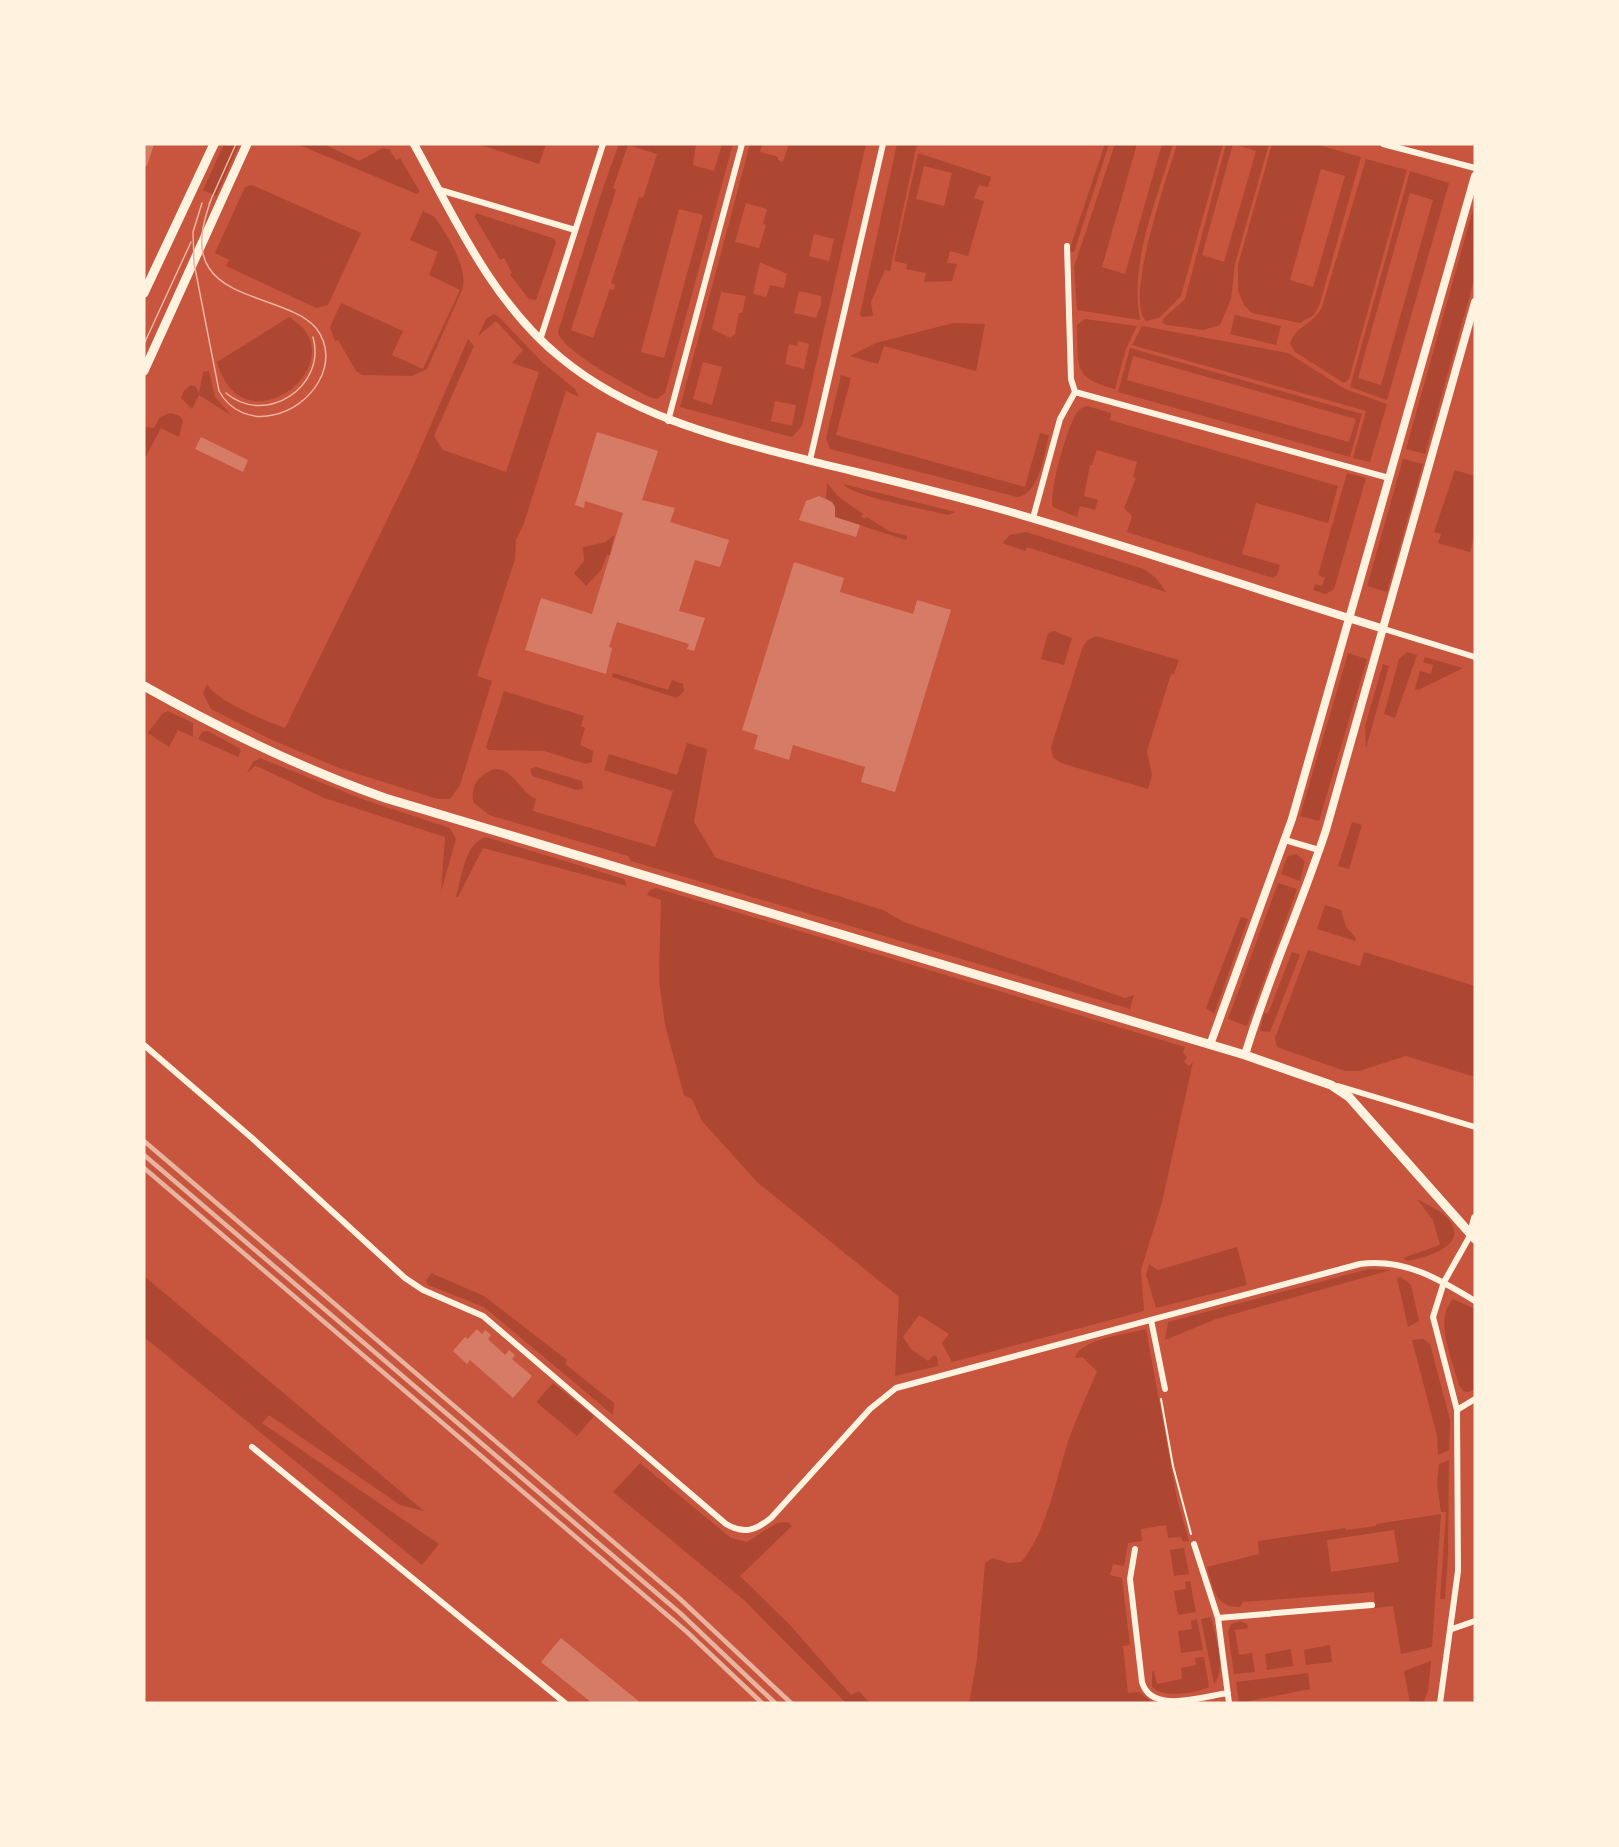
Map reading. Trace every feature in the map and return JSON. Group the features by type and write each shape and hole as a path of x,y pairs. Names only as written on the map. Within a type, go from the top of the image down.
{"main road":[{"path":"144,293 214,144"},
{"path":"144,371 247,144"},
{"path":"144,686 253,745 314,772 385,798 1245,1054 1331,1085 1357,1103 1473,1237"}],"street":[{"path":"414,144 487,274 540,340 597,385 668,421 1033,518 1475,657"},
{"path":"540,340 603,144"},
{"path":"668,421 742,144"},
{"path":"810,460 836,356 883,144"},
{"path":"1383,144 1475,168"},
{"path":"1210,1045 1285,840 1475,176"},
{"path":"440,190 575,230"},
{"path":"1033,518 1060,419 1075,392 1071,379 1067,246"},
{"path":"1245,1054 1258,1011 1319,850 1384,629 1475,302"},
{"path":"1075,392 1389,478"},
{"path":"1285,840 1319,850"},
{"path":"144,1045 252,1138 405,1278 423,1290 483,1316 718,1517 738,1530 755,1529 771,1518 870,1409 896,1388 1366,1264 1408,1267 1444,1282 1475,1301"},
{"path":"1331,1085 1358,1090 1475,1127"},
{"path":"1440,1703 1452,1629 1458,1571 1457,1410 1433,1317 1444,1282 1473,1237 1475,1220"},
{"path":"1151,1320 1166,1389"},
{"path":"1457,1410 1475,1399"},
{"path":"252,1447 565,1703"},
{"path":"1194,1544 1218,1618 1229,1703"},
{"path":"1135,1549 1130,1578 1142,1682 1146,1692 1154,1698 1165,1701 1228,1693"},
{"path":"1218,1618 1372,1605"},
{"path":"1452,1629 1475,1621"}],"path":[{"path":"1166,1389 1160,1390 1173,1466 1194,1544"}],"shaded area":[{"path":"224,144 239,144 216,196 203,190"},
{"path":"297,144 324,144 359,161 383,148 389,149 396,160 400,158 420,192 417,194"},
{"path":"478,144 546,144 539,164"},
{"path":"619,144 696,144 693,165 714,171 722,144 733,144 665,393 657,399 649,397 598,368 572,349 558,332","holes":["628,145 657,154 643,198 639,197 611,283 615,285 614,290 610,289 593,338 571,330","679,209 703,215 664,358 641,352"]},
{"path":"750,144 762,144 760,152 778,157 778,160 783,162 789,144 866,144 802,426 792,437 680,407","holes":["746,203 767,209 763,224 766,225 759,248 735,242","814,234 834,239 829,261 809,256","760,262 787,274 784,288 770,285 766,297 753,294","799,291 821,296 821,305 816,318 794,313","721,292 746,296 742,313 739,313 735,334 730,338 712,329","798,341 809,344 804,369 785,364 789,344 797,346","703,362 722,367 712,405 693,399","775,401 796,405 792,426 771,421"]},
{"path":"897,144 917,144 890,271 885,270 871,302 873,316 862,317 860,314"},
{"path":"1105,144 1109,144 1074,252 1070,251 1071,245"},
{"path":"1115,144 1137,144 1102,267 1125,274 1162,144 1173,144 1141,253 1138,275 1140,320 1077,310 1074,267"},
{"path":"1177,144 1223,144 1181,296 1159,318 1146,321 1141,308 1140,288 1144,263 1157,208"},
{"path":"1226,144 1233,144 1202,255 1224,262 1256,151 1235,144 1269,144 1235,264 1231,299 1220,325 1203,330 1167,325 1162,323 1163,319 1185,299"},
{"path":"1272,144 1315,144 1361,157 1320,303 1314,315 1300,323 1252,313 1244,305 1238,291 1238,265","holes":["1321,169 1345,176 1313,287 1290,280"]},
{"path":"918,153 991,177 988,187 979,185 974,198 984,201 968,256 950,251 947,263 957,264 952,281 924,282 926,273 906,269 907,264 894,261","holes":["924,166 952,173 944,206 916,199"]},
{"path":"1366,159 1407,170 1349,379 1344,383 1295,352 1290,344 1296,333 1315,317 1322,307"},
{"path":"1410,171 1449,183 1387,400 1350,387","holes":["1410,193 1433,200 1381,385 1358,378"]},
{"path":"252,185 361,233 328,305 316,308 226,266 229,260 215,253 245,187"},
{"path":"1474,206 1475,277 1425,454 1406,449"},
{"path":"423,211 435,218 456,253 463,272 462,290 427,369 412,376 362,375 356,371 338,340 335,341 330,327 341,303 403,331 392,355 423,369 460,290 429,275 438,252 410,240"},
{"path":"476,213 555,239 556,243 536,300 529,299 510,275 512,273 504,258 500,260 475,217"},
{"path":"494,314 543,363 575,389 579,397 566,391 524,523 516,540 515,559 477,676 492,681 460,785 450,799 438,799 339,768 270,739 211,709 203,693 207,684 231,704 285,728 410,473 468,339 474,346 434,436 443,450 506,472 539,372 512,363 523,350 496,321 478,336 486,319"},
{"path":"1235,315 1281,326 1276,345 1230,334"},
{"path":"289,317 308,335 312,355 305,374 290,390 270,400 249,400 231,388 217,362"},
{"path":"1085,319 1137,326 1126,349 1115,389 1091,380 1080,368 1077,325"},
{"path":"953,323 985,324 976,371 884,346 878,364 850,356 876,343"},
{"path":"1142,326 1288,353 1345,389 1387,404 1370,462 1353,458 1366,411 1132,345"},
{"path":"1130,348 1362,414 1350,457 1118,392","holes":["1133,356 1356,419 1349,442 1127,380"]},
{"path":"209,371 215,397 232,416 199,395 192,409 181,398 184,391 191,385 196,387 199,393 203,372"},
{"path":"841,375 851,378 836,435 1025,487 1040,433 1049,435 1036,481 1031,489 1017,497 830,449 826,438"},
{"path":"1087,406 1111,413 1110,420 1338,486 1328,523 1256,503 1242,554 1280,565 1277,575 1273,578 1127,532 1132,516 1124,508 1136,478 1133,477 1137,462 1097,450 1092,465 1090,465 1084,496 1098,500 1095,510 1080,506 1077,517 1053,507 1053,489 1059,461 1072,421 1080,409"},
{"path":"170,413 180,416 183,421 179,437 161,428 144,460 144,427 154,428 160,417"},
{"path":"1403,459 1423,464 1387,592 1367,586"},
{"path":"1455,470 1475,476 1475,533 1470,552 1438,543 1441,534 1434,532"},
{"path":"1347,473 1366,478 1334,589 1326,594 1313,590 1315,584 1322,586 1325,578 1318,575"},
{"path":"827,483 839,497 863,514 861,517 865,519 867,517 889,531 907,536 906,540 835,517 835,507 826,498"},
{"path":"843,484 955,512 948,515 891,502 849,489"},
{"path":"1026,532 1144,569 1156,578 1166,592 1027,547 1025,551 1002,543 1010,535"},
{"path":"614,535 610,555 607,555 601,570 586,586 574,573 584,561 583,547 606,542"},
{"path":"1054,631 1072,638 1064,665 1041,659 1048,633"},
{"path":"1096,636 1179,660 1174,674 1171,674 1147,751 1152,775 1148,789 1061,763 1053,757 1051,747 1083,646"},
{"path":"1407,652 1417,655 1395,718 1384,714 1399,659"},
{"path":"1348,653 1367,659 1319,821 1300,816"},
{"path":"1425,657 1463,668 1418,690 1415,689 1420,671 1431,674 1433,665 1423,662"},
{"path":"1383,664 1389,666 1366,748 1365,726"},
{"path":"613,673 668,690 672,680 683,684 684,691 677,698 612,677"},
{"path":"504,691 584,716 581,726 585,728 580,745 593,751 592,762 586,764 544,751 488,750 486,747"},
{"path":"168,711 193,723 193,737 178,730 169,747 148,733 162,714"},
{"path":"208,731 239,748 241,751 238,757 198,739 202,732"},
{"path":"687,743 707,749 694,822 716,858 883,910 904,922 1125,998 1134,995 1130,1009 631,861 628,856 489,815 473,802 473,791 477,782 491,770 499,769 506,772 536,799 533,811 655,847 673,791 604,770 609,754 677,775"},
{"path":"260,758 365,800 450,828 456,839 441,892 445,837 324,798 259,767 255,766 247,773 253,762"},
{"path":"536,767 582,781 583,788 577,790 532,776 530,769"},
{"path":"1352,822 1362,825 1349,869 1338,866"},
{"path":"486,837 624,879 627,886 483,848 456,897 468,854 473,846"},
{"path":"1296,854 1305,861 1300,881 1281,874 1287,857"},
{"path":"1278,883 1297,889 1247,1026 1228,1019"},
{"path":"656,888 1185,1047 1183,1053 1187,1057 1184,1061 1189,1066 1193,1062 1162,1202 1141,1270 1144,1311 952,1362 942,1343 949,1334 919,1315 903,1337 911,1349 928,1361 934,1355 937,1357 938,1366 895,1376 899,1297 757,1182 702,1121 692,1099 684,1095 665,1025 659,980 661,900 647,895 650,890"},
{"path":"1325,905 1341,910 1346,927 1356,938 1355,941 1317,929"},
{"path":"1241,917 1248,919 1214,1014 1206,1008"},
{"path":"1308,950 1360,966 1364,952 1475,986 1475,1077 1406,1056 1359,1071 1345,1071 1277,1047 1275,1038"},
{"path":"1292,952 1300,955 1270,1032 1260,1031 1264,1013 1268,1014"},
{"path":"1417,1199 1442,1213 1451,1224 1454,1233 1446,1247 1427,1256 1407,1261 1403,1258 1440,1245 1433,1220"},
{"path":"1237,1247 1247,1285 1156,1308 1146,1275 1149,1264 1158,1270"},
{"path":"1369,1269 1391,1270 1216,1319 1165,1340 1168,1322"},
{"path":"431,1273 484,1296 567,1360 565,1364 614,1403 613,1415 484,1307 428,1285 426,1281"},
{"path":"144,1276 424,1511 400,1505 269,1415 262,1423 439,1544 422,1565 144,1337"},
{"path":"1401,1277 1411,1285 1419,1321 1408,1327 1397,1278"},
{"path":"1453,1299 1475,1309 1475,1389 1468,1392 1463,1391 1459,1385 1446,1341 1445,1318 1447,1308"},
{"path":"1146,1329 1177,1499 1189,1541 1183,1542 1181,1537 1168,1538 1166,1525 1141,1529 1142,1541 1128,1543 1124,1566 1113,1564 1110,1575 1122,1578 1130,1645 1123,1646 1128,1693 1139,1692 1153,1703 969,1703 977,1659 985,1563 993,1558 1009,1563 1021,1562 1037,1537 1049,1507 1070,1436 1097,1371 1082,1357 1075,1358 1085,1346 1094,1342"},
{"path":"1423,1339 1430,1344 1450,1420 1449,1450 1438,1455 1437,1436 1412,1340"},
{"path":"553,1383 594,1416 577,1436 536,1402"},
{"path":"1449,1460 1448,1555 1445,1599 1440,1599 1446,1512 1441,1512 1437,1484 1439,1464"},
{"path":"640,1463 731,1538 747,1542 777,1523 787,1522 792,1526 740,1576 790,1625 851,1695 859,1691 870,1703 846,1703 744,1600 613,1492"},
{"path":"1441,1514 1432,1647 1401,1654 1393,1606 1375,1608 1374,1592 1243,1602 1240,1607 1225,1604 1213,1589 1207,1567 1259,1554 1258,1541 1345,1528 1346,1530 1376,1526 1376,1524","holes":["1394,1530 1399,1562 1331,1572 1327,1540"]},
{"path":"1184,1548 1189,1574 1174,1576 1170,1550"},
{"path":"1190,1581 1196,1612 1178,1615 1174,1591 1186,1589 1185,1582"},
{"path":"1211,1617 1220,1661 1218,1677 1214,1684 1201,1619"},
{"path":"1197,1619 1203,1650 1181,1653 1178,1631 1192,1629 1191,1621"},
{"path":"1240,1621 1247,1624 1248,1628 1235,1630 1239,1655 1252,1653 1255,1672 1234,1674 1228,1632 1231,1624"},
{"path":"1330,1645 1332,1662 1306,1665 1304,1650"},
{"path":"1291,1649 1293,1666 1267,1670 1265,1654"},
{"path":"1204,1657 1209,1687 1188,1693 1172,1694 1157,1691 1152,1687 1152,1672 1154,1671 1157,1684 1182,1679 1181,1668 1196,1665 1195,1658"},
{"path":"1431,1661 1428,1691 1423,1703 1410,1703 1404,1671"},
{"path":"1308,1673 1310,1689 1239,1703 1236,1682"}],"building":[{"path":"144,144 154,144 147,166 144,165"},
{"path":"597,432 658,451 642,500 675,508 670,522 729,540 720,567 695,560 679,611 705,618 694,651 687,649 689,644 617,622 609,647 612,648 606,674 525,650 541,598 592,614 623,513 585,501 584,508 575,505"},
{"path":"201,437 248,460 243,472 195,449"},
{"path":"819,496 832,502 835,507 835,517 860,525 856,537 799,520 806,501"},
{"path":"794,562 844,578 840,592 913,614 917,600 951,610 895,792 861,782 865,767 793,745 789,760 754,749 758,735 742,730"},
{"path":"477,1329 482,1334 485,1330 491,1335 488,1339 505,1355 509,1350 515,1355 512,1359 532,1376 513,1398 470,1360 467,1364 453,1351 465,1337 468,1339"},
{"path":"561,1638 641,1703 592,1703 541,1662"}],"tram line":[{"path":"209,204 236,144"},
{"path":"202,203 193,232 194,263 219,391 235,409 249,415 265,416 287,411 310,394 318,382 324,369 326,355 323,341 316,328 306,319 231,287 218,279 209,268 202,251 202,233 212,197"},
{"path":"144,344 191,242"},
{"path":"226,393 242,402 258,405 275,403 290,396 302,385 311,371 315,355 313,337"}],"railway":[{"path":"144,1141 679,1598 791,1703"},
{"path":"144,1155 680,1613 775,1703"},
{"path":"144,1168 687,1632 762,1703"}]}
